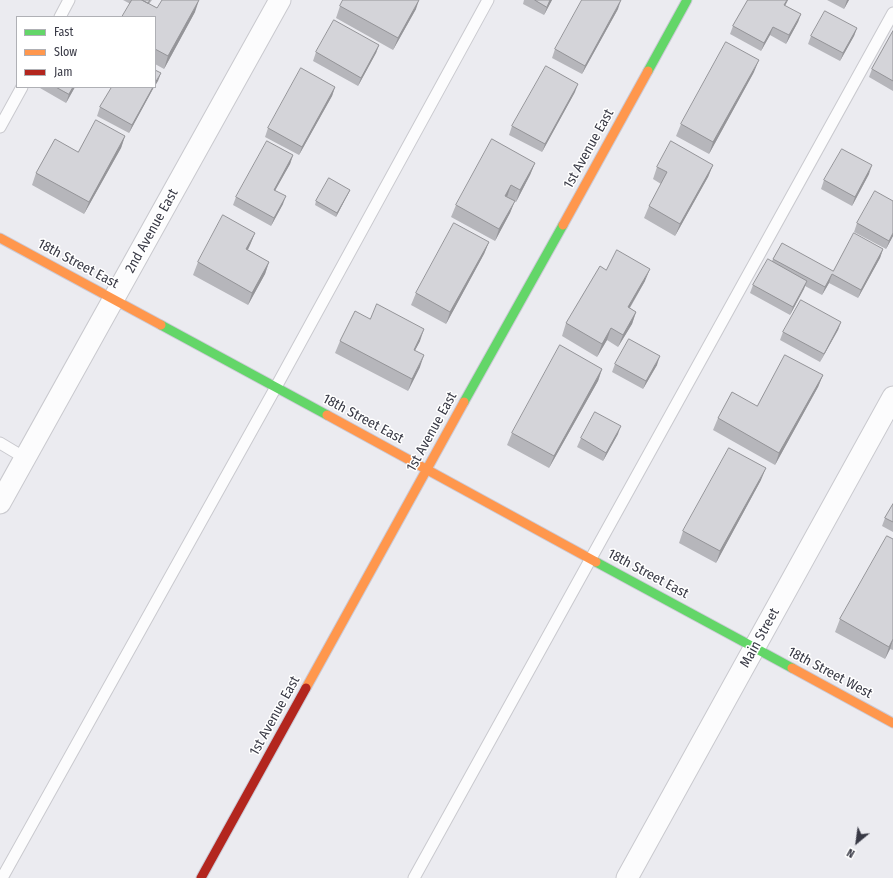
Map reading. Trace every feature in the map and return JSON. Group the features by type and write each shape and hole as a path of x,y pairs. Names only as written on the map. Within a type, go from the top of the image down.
{"street":[{"name":"2nd Avenue East","path":"0,503 280,0"},
{"name":"1st Avenue East","path":"201,878 687,0"},
{"name":"18th Street East","path":"0,238 755,648"},
{"name":"Main Street","path":"627,878 893,397"},
{"name":"18th Street West","path":"755,648 893,723"}],"lane":[{"path":"61,16 69,0"},
{"path":"2,878 276,387 488,0"},
{"path":"414,878 893,13"},
{"path":"0,127 21,88"},
{"path":"0,443 25,458"}],"building":[{"path":"132,0 142,0 157,8 162,0 199,0 168,56 156,50 156,16 123,16"},
{"path":"142,0 150,0 148,3"},
{"path":"343,0 419,0 398,38 340,6"},
{"path":"535,0 550,0 547,7"},
{"path":"582,0 621,0 585,66 555,49"},
{"path":"748,0 787,0 784,5 801,14 789,35 773,27 764,43 733,26"},
{"path":"825,11 857,28 843,53 811,36"},
{"path":"334,20 379,45 361,78 316,52"},
{"path":"893,31 893,81 872,69"},
{"path":"726,42 759,60 713,142 681,124"},
{"path":"546,66 578,84 545,144 512,126"},
{"path":"301,68 335,87 302,147 268,128"},
{"path":"156,70 161,73 156,81"},
{"path":"58,88 72,88 69,94"},
{"path":"111,88 152,88 132,125 100,107"},
{"path":"96,120 125,136 89,202 36,173 55,139 78,152"},
{"path":"492,139 535,163 520,190 511,185 505,196 515,201 499,229 456,205"},
{"path":"267,141 293,155 274,190 286,196 274,218 236,197"},
{"path":"671,141 713,165 680,224 649,206 667,172 657,167"},
{"path":"842,149 872,165 855,197 824,180"},
{"path":"329,178 350,190 337,213 316,201"},
{"path":"875,191 893,201 893,233 889,241 857,223"},
{"path":"223,215 255,233 246,249 269,262 252,293 198,262"},
{"path":"454,223 489,242 450,312 416,293"},
{"path":"854,233 883,249 861,290 832,274 825,287 773,259 782,243 833,271"},
{"path":"617,250 650,269 628,307 636,312 623,335 611,328 602,344 566,323 600,266 606,270"},
{"path":"768,259 807,281 793,307 753,285"},
{"path":"801,300 841,322 824,354 783,332"},
{"path":"377,304 424,329 414,350 424,355 412,379 340,341 355,311 370,319"},
{"path":"629,339 660,356 646,381 615,364"},
{"path":"560,345 602,369 554,456 512,433"},
{"path":"785,355 823,375 779,453 718,418 732,392 757,406"},
{"path":"595,412 621,426 606,453 581,438"},
{"path":"729,448 766,468 720,551 683,531"},
{"path":"893,504 893,522 885,518"},
{"path":"887,536 893,539 893,639 889,647 840,619"}],"traffic: fast":[{"path":"648,71 687,0"},
{"path":"464,402 563,225"},
{"path":"161,325 327,415"},
{"path":"596,562 792,668"}],"traffic: slow":[{"path":"563,225 648,71"},
{"path":"0,238 161,325"},
{"path":"306,688 464,402"},
{"path":"327,415 596,562"},
{"path":"792,668 893,723"}],"traffic: jam":[{"path":"201,878 306,688"}]}
